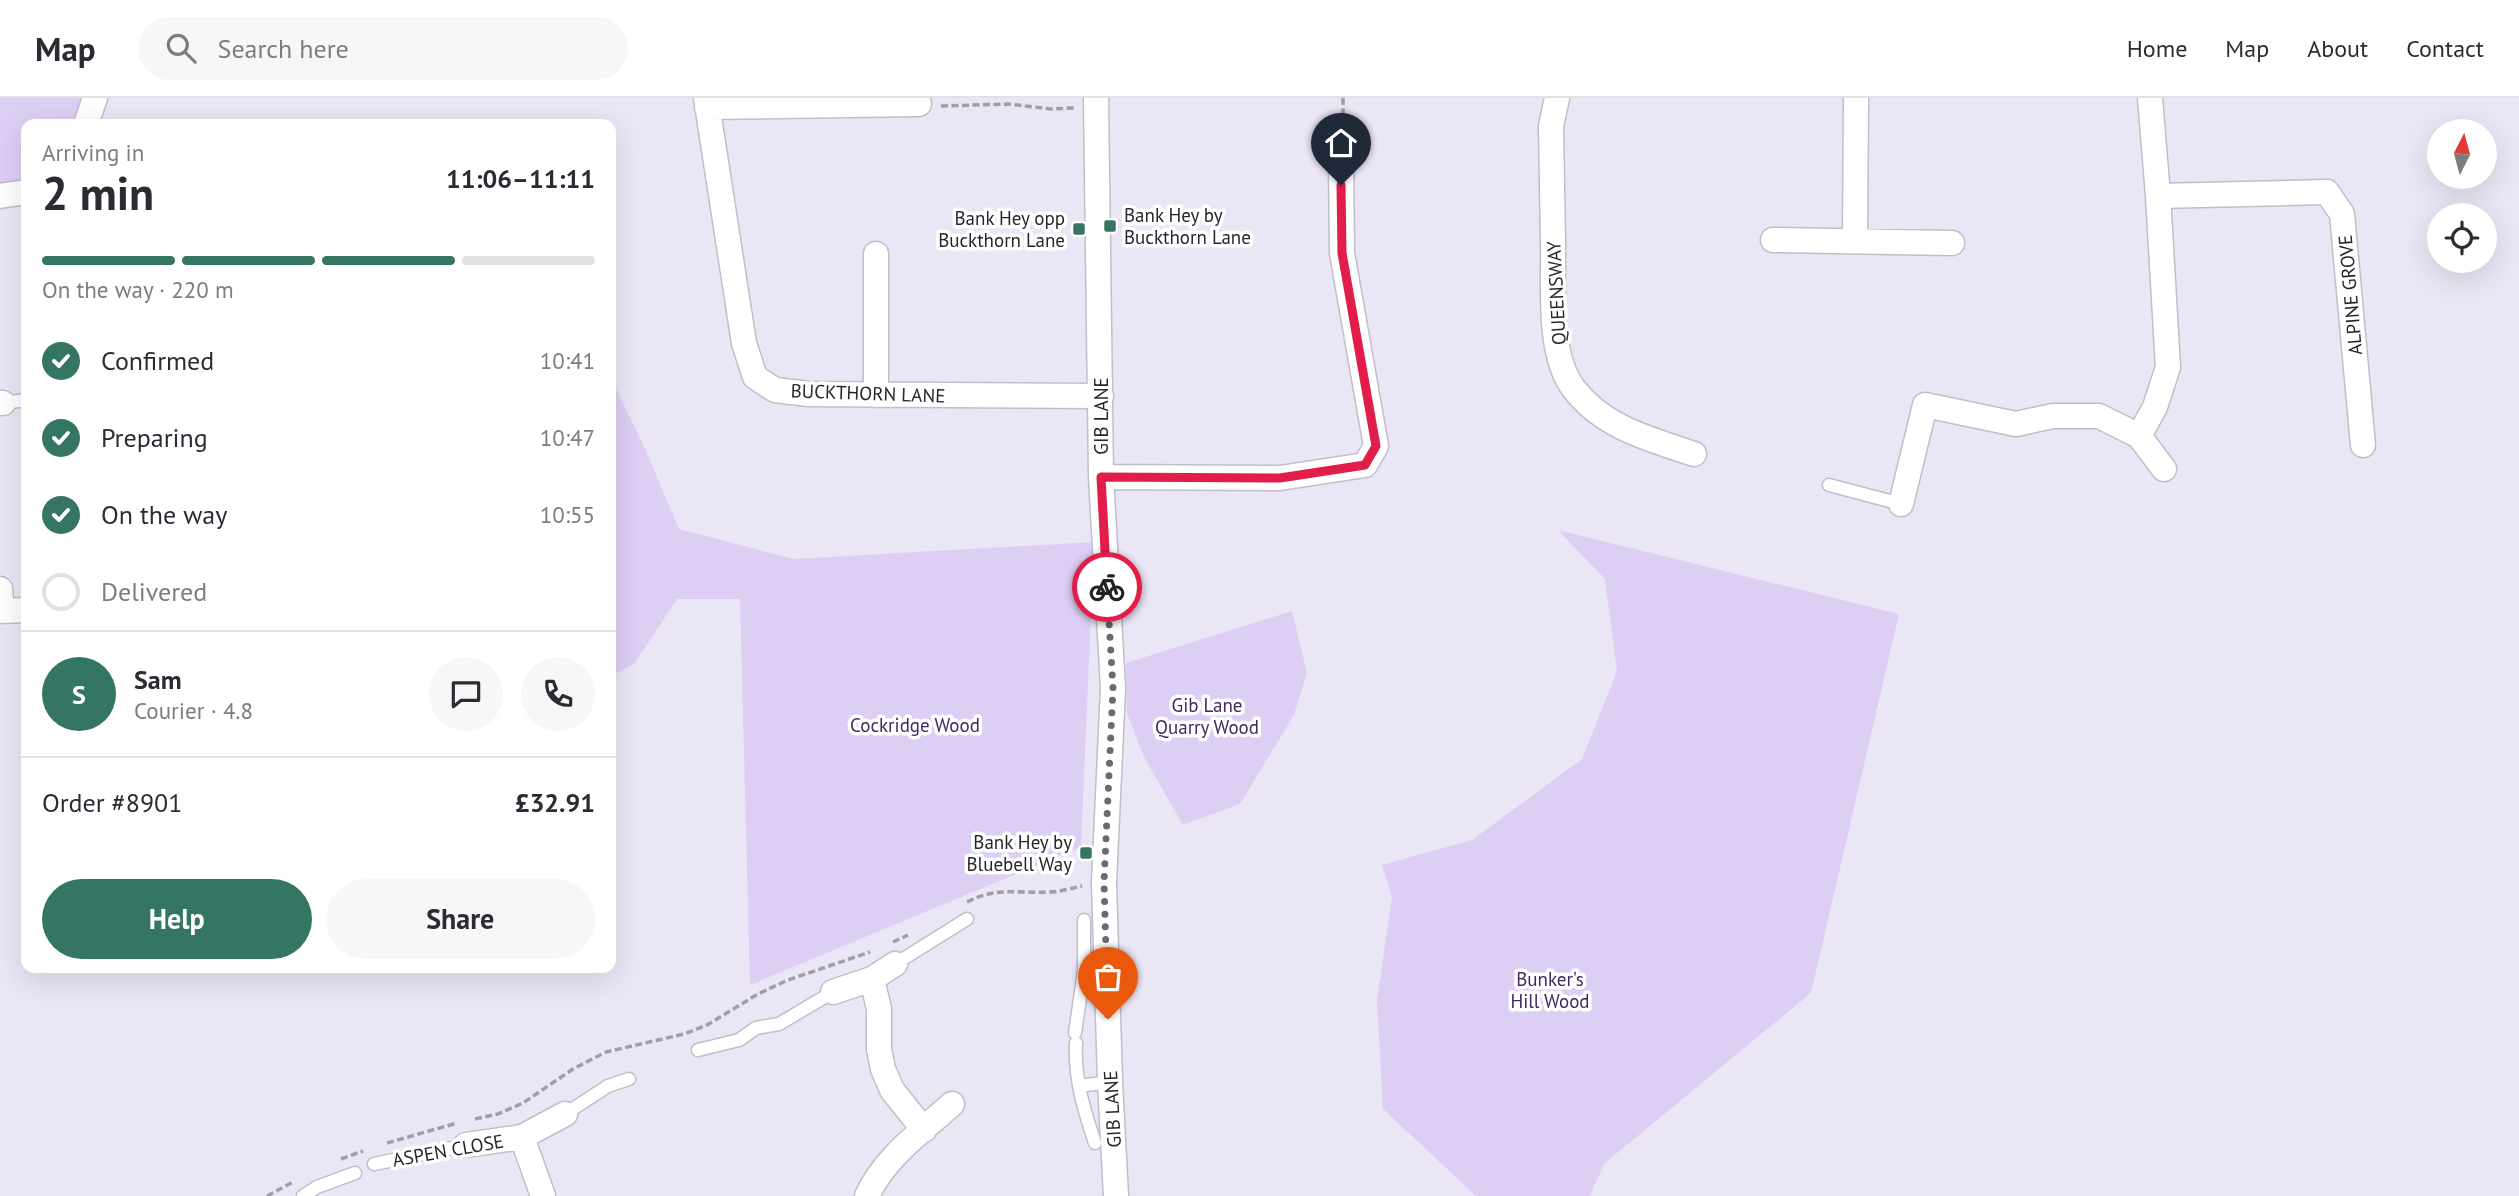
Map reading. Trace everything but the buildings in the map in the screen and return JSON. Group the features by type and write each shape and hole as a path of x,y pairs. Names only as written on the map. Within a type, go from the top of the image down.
{"street":[{"path":"88,119 95,98"},
{"name":"QUEENSWAY","path":"1557,98 1551,126 1555,329 1564,367 1573,387 1611,422 1629,432 1694,453"},
{"path":"1854,242 1856,98"},
{"path":"2138,436 2155,407 2168,367 2150,98"},
{"path":"706,103 873,101 919,104"},
{"name":"GIB LANE","path":"1096,102 1101,477 1113,688 1104,882 1116,1196"},
{"name":"BUCKTHORN LANE","path":"706,103 744,343 755,377 775,390 809,394 1101,396"},
{"path":"1101,477 1280,478 1365,465 1376,446 1342,253 1341,162"},
{"name":"ALPINE GROVE","path":"2158,196 2327,192 2343,214 2364,445"},
{"path":"0,196 21,193"},
{"path":"1773,240 1952,243"},
{"path":"876,254 876,395"},
{"path":"1901,504 1925,405 2015,424 2053,416 2099,416 2138,436 2164,469"},
{"path":"833,992 872,979 888,952"},
{"path":"872,979 879,1009 879,1049 883,1069 892,1090 924,1130"},
{"path":"867,1196 875,1178 899,1152 952,1104"},
{"name":"ASPEN CLOSE","path":"466,1146 522,1136 565,1114"},
{"name":"ASPEN CLOSE","path":"522,1136 543,1196"}],"lane":[{"path":"1829,485 1901,504"},
{"path":"888,952 967,919"},
{"path":"1084,920 1084,971 1075,1038 1075,1063 1095,1143"},
{"path":"698,1050 739,1040 756,1028 779,1024 833,992"},
{"path":"1081,998 1108,998"},
{"name":"ASPEN CLOSE","path":"565,1114 608,1086 629,1079"},
{"path":"1079,1086 1110,1082"},
{"name":"ASPEN CLOSE","path":"374,1164 466,1146"},
{"path":"303,1196 317,1187 355,1172"}],"path":[{"path":"1341,162 1344,152 1343,98"},
{"path":"919,104 1009,104 1051,109 1096,102"},
{"path":"966,903 984,893 996,891 1050,892 1104,882"},
{"path":"385,1144 498,1114 523,1103 590,1058 695,1030 788,979 888,952 915,931"},
{"path":"336,1161 372,1148"},
{"path":"267,1196 295,1181"}],"green space":[{"path":"0,98 86,98 76,119 21,119 21,180 0,186"},
{"name":"Cockridge Wood","path":"616,389 679,529 794,559 1094,542 1081,847 750,985 740,599 677,599 634,664 616,673"},
{"name":"Bunker's Hill Wood","path":"1558,530 1899,614 1811,993 1605,1163 1589,1196 1476,1196 1383,1109 1377,1000 1392,897 1382,865 1472,840 1582,759 1617,671 1605,579"},
{"name":"Gib Lane Quarry Wood","path":"1292,611 1307,673 1294,715 1240,804 1183,825 1144,757 1127,713 1126,663"}],"way so far":[{"path":"1107,587 1113,688 1104,882 1108,1019"}],"place":[{"name":"Bank Hey by Buckthorn Lane","path":"1110,226"},
{"name":"Bank Hey opp Buckthorn Lane","path":"1079,229"},
{"name":"Bank Hey by Bluebell Way","path":"1086,853"}],"route":[{"path":"1107,587 1101,477 1280,478 1365,465 1376,446 1342,253 1341,185"}]}
